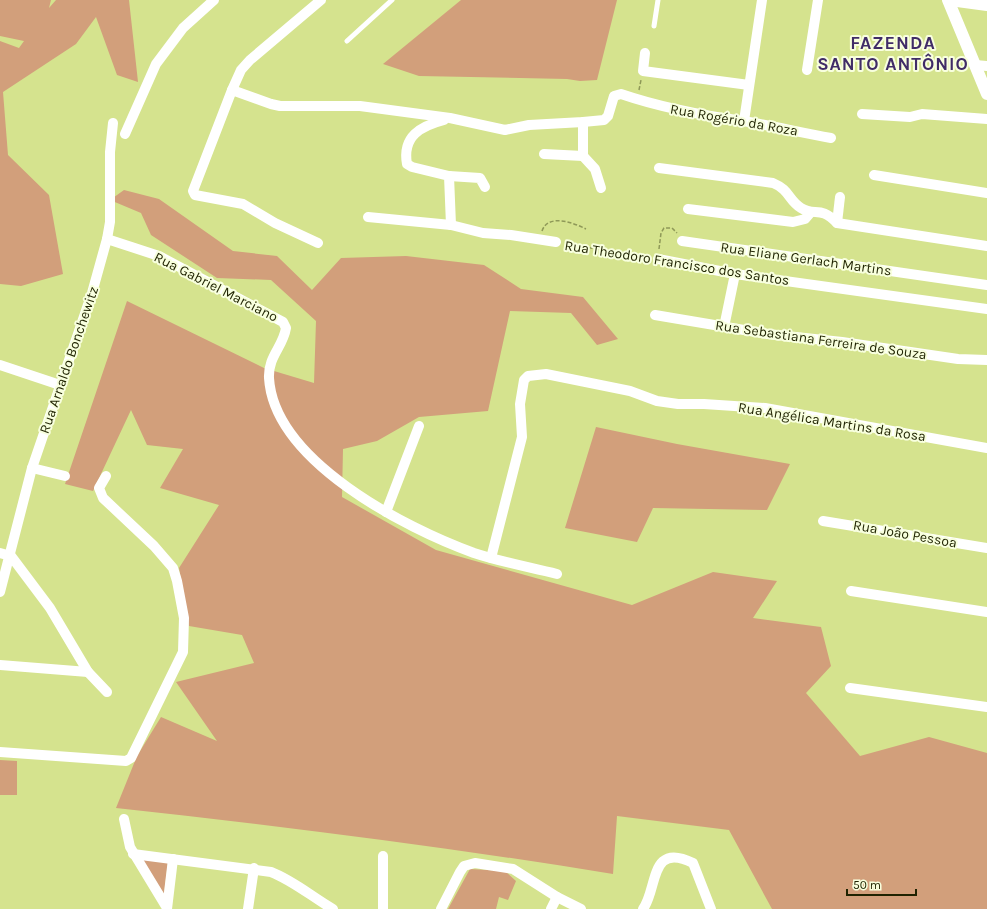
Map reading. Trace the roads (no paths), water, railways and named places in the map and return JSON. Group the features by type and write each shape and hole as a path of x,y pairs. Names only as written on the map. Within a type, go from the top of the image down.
{"street":[{"path":"125,134 156,64 183,28 214,0"},
{"path":"318,243 275,223 243,204 195,195 192,191 232,90 245,65 321,0"},
{"path":"744,122 762,0"},
{"path":"807,70 818,0"},
{"path":"949,0 987,5"},
{"path":"949,0 981,66 987,94"},
{"path":"645,53 643,71 749,85"},
{"path":"232,90 280,106 360,106 450,118 505,130 529,125 583,122 583,156 595,169 602,188"},
{"name":"Rua Rogério da Roza","path":"583,122 604,120 608,116 614,96 621,94 694,115 744,122 831,138"},
{"path":"862,114 910,117 922,114 987,119"},
{"path":"450,118 425,125 417,130 408,144 405,155 407,164 412,167 449,176 480,178 485,187"},
{"name":"Rua Arnaldo Bonchewitz","path":"0,592 11,556 32,468 92,293 108,239 110,222 110,158 113,123"},
{"path":"544,154 583,156"},
{"path":"658,168 773,184 783,187 800,208 810,212 821,211 826,213 837,223 987,246"},
{"path":"874,175 987,193"},
{"path":"449,176 451,225"},
{"path":"837,223 840,197"},
{"path":"688,209 792,222 805,219 810,212"},
{"name":"Rua Theodoro Francisco dos Santos","path":"368,217 451,225 483,233 511,235 556,242"},
{"name":"Rua Gabriel Marciano","path":"108,239 160,256 283,322 286,328 285,334 269,365 272,401 282,421 304,449 343,484 386,512 445,542 491,558 557,574"},
{"name":"Rua Eliane Gerlach Martins","path":"682,241 987,285"},
{"name":"Rua Theodoro Francisco dos Santos","path":"658,259 736,274 987,310"},
{"path":"724,327 736,274"},
{"name":"Rua Sebastiana Ferreira de Souza","path":"655,314 724,327 861,344 958,359 987,360"},
{"path":"0,365 60,385"},
{"name":"Rua Angélica Martins da Rosa","path":"491,558 522,437 520,404 524,380 528,376 546,374 630,391 656,401 678,404 765,408 987,448"},
{"path":"386,512 419,426"},
{"path":"32,468 65,476"},
{"path":"0,752 126,761 131,758 183,652 184,618 177,581 172,568 154,546 103,498 99,488 106,476"},
{"name":"Rua João Pessoa","path":"823,521 987,548"},
{"path":"0,552 11,556 50,608 88,672 107,692"},
{"path":"851,591 987,612"},
{"path":"0,665 88,672"},
{"path":"850,688 987,707"},
{"path":"124,819 128,841 133,854 167,908"},
{"path":"133,854 254,868 272,872 287,879 333,909"},
{"path":"383,856 383,909"},
{"path":"643,909 654,874 663,862 673,856 683,858 693,863 711,909"},
{"path":"167,908 174,859"},
{"path":"440,909 464,866 474,863 513,869 557,897 582,909"},
{"path":"248,909 254,868"},
{"path":"551,909 557,897"}],"lane":[{"path":"347,41 392,0"},
{"path":"654,26 658,0"}],"district":[{"name":"FAZENDA SANTO ANTÔNIO","path":"893,53"}]}
